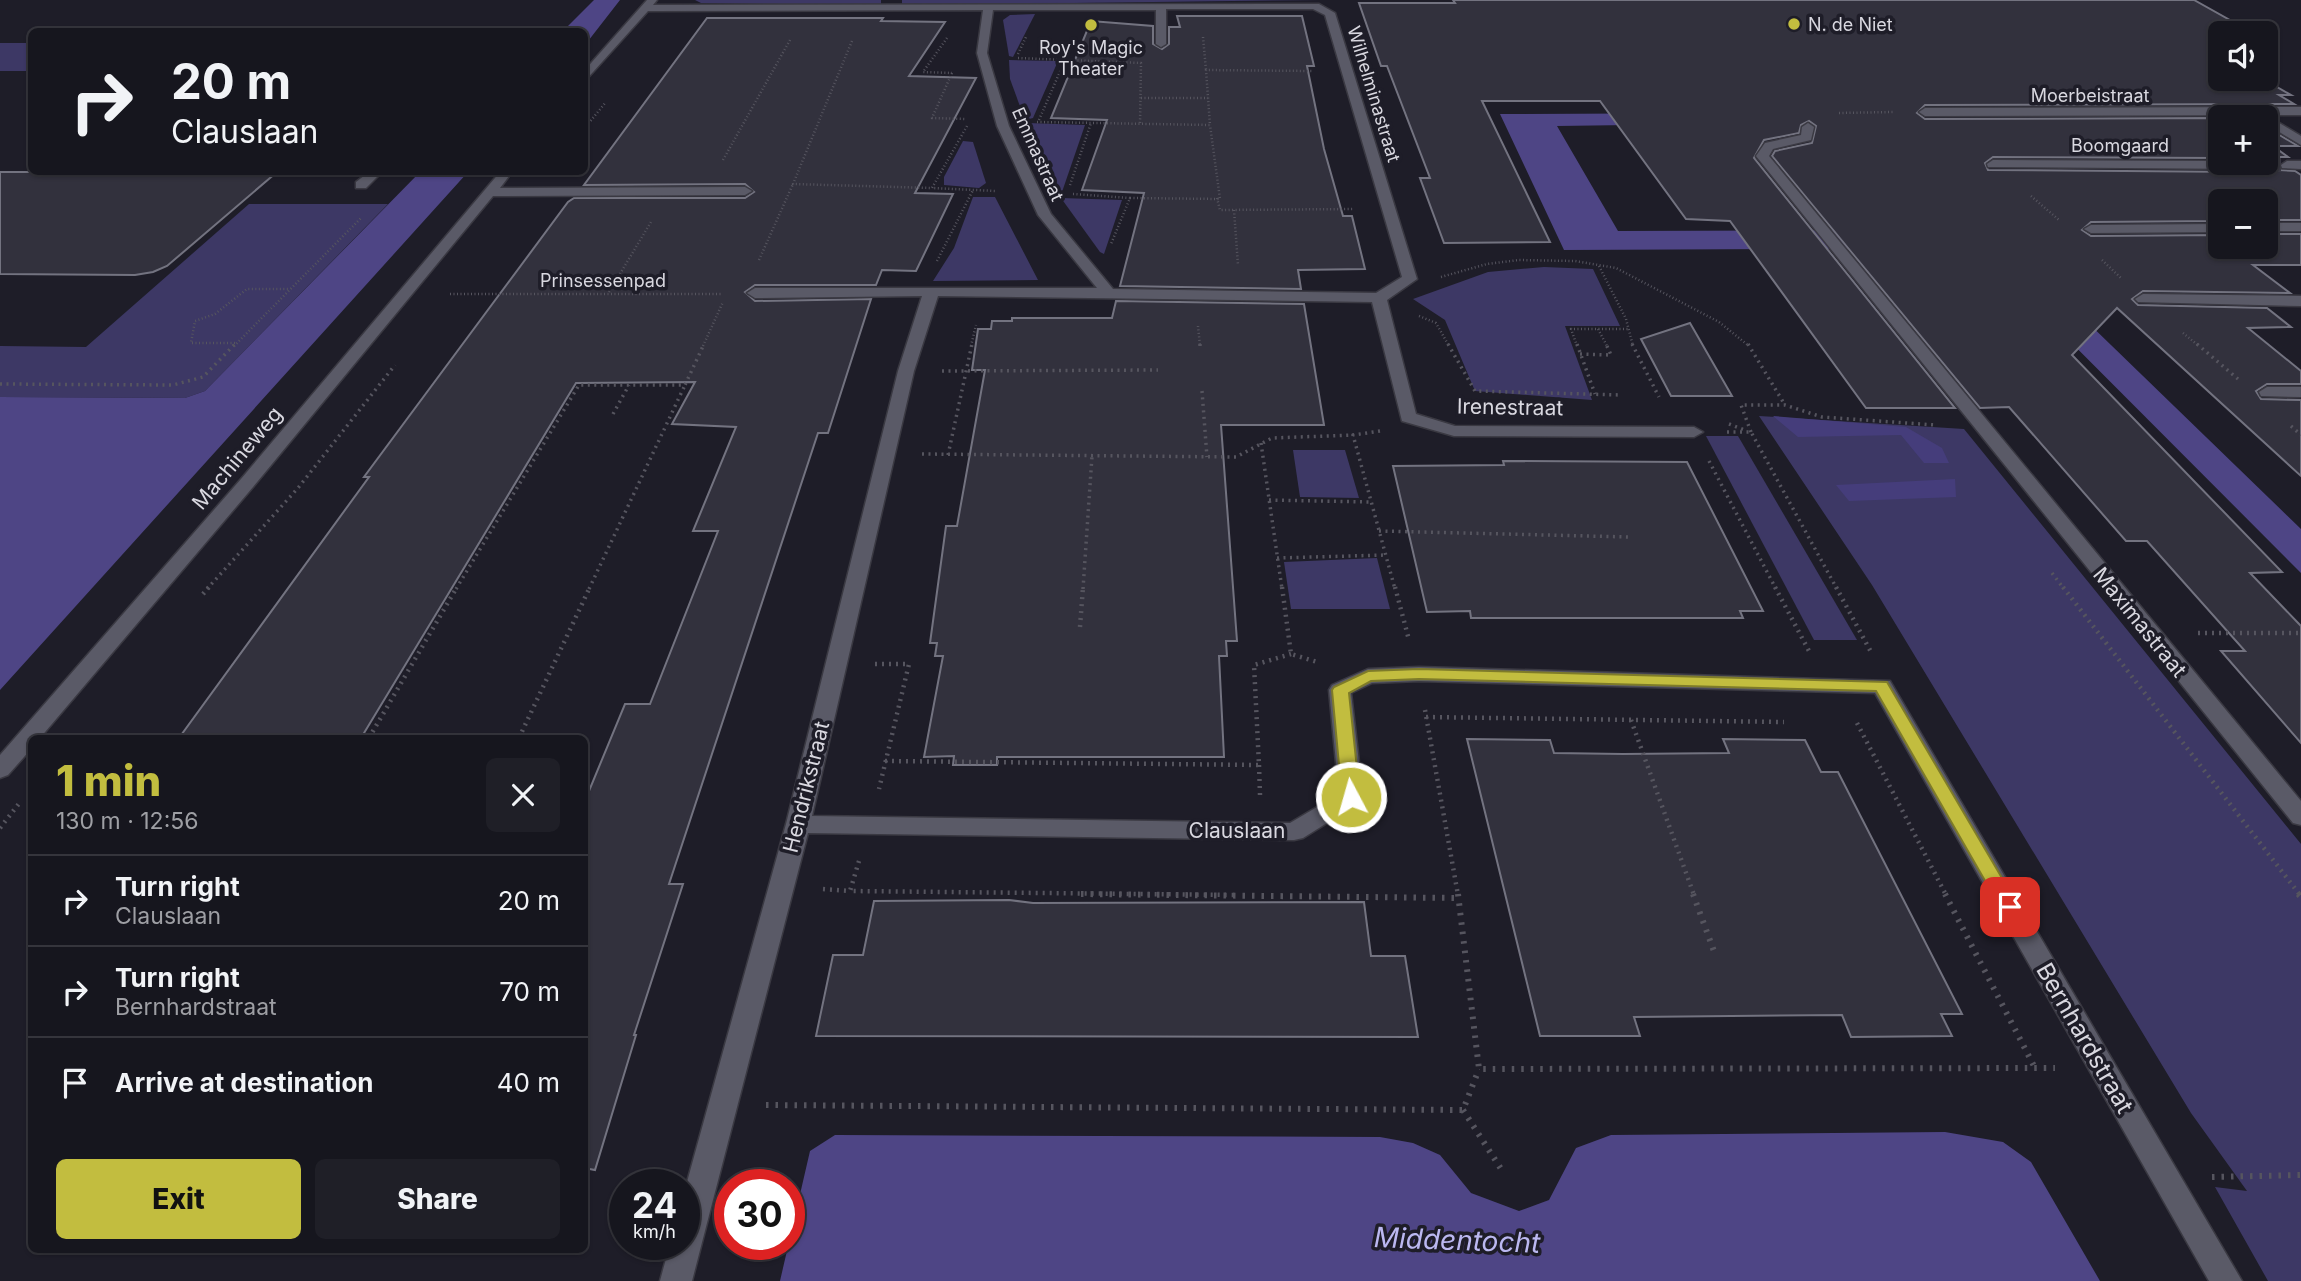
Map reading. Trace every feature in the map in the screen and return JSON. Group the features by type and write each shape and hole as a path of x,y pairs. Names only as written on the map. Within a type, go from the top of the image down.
{"street":[{"name":"Wilhelminastraat","path":"649,4 988,9 1315,6 1330,13 1410,279"},
{"path":"588,74 649,4"},
{"path":"1161,7 1161,44"},
{"name":"Emmastraat","path":"988,9 983,57 1002,121 1045,215 1106,290"},
{"path":"2278,114 2301,111"},
{"name":"Moerbeistraat","path":"1925,112 2208,115"},
{"name":"Maximastraat","path":"1808,127 1807,137 1769,146 1762,156 2301,817"},
{"path":"2278,127 2301,141"},
{"name":"Boomgaard","path":"1993,164 2208,165"},
{"path":"2287,165 2301,165"},
{"path":"361,185 373,175"},
{"name":"Machineweg","path":"30,735 247,483 503,175"},
{"path":"488,192 745,191"},
{"path":"2278,227 2301,227"},
{"path":"2091,229 2208,228"},
{"path":"750,293 1106,290 1379,298 1410,279"},
{"name":"Hendrikstraat","path":"676,1281 798,824 905,371 926,293"},
{"name":"Irenestraat","path":"1379,298 1408,417 1454,431 1694,432"},
{"path":"2144,299 2301,301"},
{"path":"2267,392 2301,392"},
{"path":"1368,676 1419,674 1881,686"},
{"name":"Clauslaan","path":"798,824 1294,832 1351,797 1340,690 1368,676"},
{"name":"Bernhardstraat","path":"1881,686 2226,1281"},
{"name":"Machineweg","path":"0,770 28,737"}],"path":[{"path":"750,293 852,41 868,8"},
{"path":"705,191 790,40 801,40"},
{"path":"983,57 1141,63 1140,125"},
{"path":"1038,122 1065,60"},
{"path":"1091,123 1067,194 1220,199 1206,70 1348,71"},
{"path":"932,188 971,120 932,118 952,73"},
{"path":"1140,98 1208,98"},
{"path":"1827,113 1875,113"},
{"path":"1002,121 1210,125"},
{"path":"793,184 1035,192"},
{"path":"926,293 973,190"},
{"path":"608,293 671,192"},
{"path":"1106,290 1103,262 1130,198"},
{"path":"1217,198 1220,210 1389,209"},
{"path":"1234,210 1240,296"},
{"path":"0,384 173,385 203,377 369,211"},
{"path":"1410,279 1454,275 1487,264 1519,260 1575,261 1616,268 1719,322 1746,341 1785,405"},
{"path":"1599,265 1657,397 1669,401"},
{"path":"236,343 191,343 195,321 215,314 247,289 290,289"},
{"path":"948,454 985,292"},
{"name":"Prinsessenpad","path":"450,294 726,294 685,385"},
{"path":"1379,298 1436,323 1475,391 1632,396"},
{"path":"2144,299 2241,383"},
{"path":"1595,394 1571,329 1628,329"},
{"path":"1580,355 1611,355 1598,329"},
{"path":"905,371 1158,370"},
{"path":"371,735 514,489 579,385 685,385 520,735"},
{"path":"613,414 629,385"},
{"path":"1202,391 1207,457"},
{"path":"1881,686 1869,643 1751,432 1741,405 1785,405 1822,417 1934,425 1981,425"},
{"path":"886,454 1236,457 1272,438 1353,435 1433,424"},
{"path":"1728,424 1751,432"},
{"path":"1934,425 1942,435"},
{"path":"1751,432 1694,432 1801,641 1834,686 2035,1068"},
{"path":"1353,435 1419,674 1458,898 1479,1069 1463,1110"},
{"path":"1261,443 1291,654"},
{"path":"1080,628 1092,456"},
{"path":"1269,500 1371,502"},
{"path":"1379,531 1630,537"},
{"path":"1277,558 1386,555"},
{"path":"2043,563 2301,897"},
{"path":"2148,632 2301,633"},
{"path":"885,761 1259,765 1254,665 1291,654 1368,676"},
{"path":"835,665 909,664 870,825 850,891 1458,898"},
{"path":"1617,680 1715,954"},
{"path":"1426,717 1785,722"},
{"path":"0,828 24,797"},
{"path":"1479,1069 2102,1069"},
{"path":"723,1105 1463,1110"},
{"path":"1463,1110 1503,1172"},
{"path":"2166,1178 2301,1175"}],"shaded area":[{"path":"695,0 881,0 881,5 701,3"},
{"path":"902,0 1320,0 902,5"},
{"path":"1035,14 1013,57 1009,56 1003,20 1010,15"},
{"path":"0,43 28,43 28,71 0,71"},
{"path":"1009,60 1058,61 1033,118 1025,120 1010,79"},
{"path":"1027,123 1085,125 1062,192 1057,193"},
{"path":"963,141 973,142 986,183 979,188 944,185 944,177"},
{"path":"973,197 995,197 1038,280 933,281 954,248"},
{"path":"1061,198 1122,200 1104,254 1100,252"},
{"path":"249,204 388,204 205,391 185,398 0,397 0,346 86,347"},
{"path":"1544,267 1593,269 1620,326 1565,326 1592,400 1475,391 1445,320 1413,299 1488,272"},
{"path":"1759,416 1964,429 2301,844 2301,1281 2268,1281 2215,1187 2247,1191 2191,1113 1872,585"},
{"path":"1773,416 1906,427 1942,448 1949,463 1924,463 1901,435 1798,437"},
{"path":"1706,436 1738,436 1857,640 1814,640"},
{"path":"1293,450 1345,450 1359,498 1300,497"},
{"path":"1955,479 1956,497 1849,501 1836,485"},
{"path":"1377,558 1390,609 1291,609 1284,562"}],"water":[{"path":"594,0 620,0 588,41 588,28 566,28"},
{"path":"1691,48 2070,48 2098,65 2208,65 2208,76 2075,75 2061,65 1822,65 2301,529 2301,573 1977,248 1564,250 1500,114 1739,113","holes":["1728,65 1797,65 1953,230 1618,231 1557,126 1774,123"]},
{"path":"417,175 465,175 0,690 0,397 185,398 205,391"},
{"name":"Middentocht","path":"1945,1132 2003,1142 2031,1162 2100,1281 780,1281 785,1260 805,1260 805,1173 810,1151 835,1135 1380,1137 1413,1143 1440,1155 1471,1193 1519,1211 1549,1200 1576,1148 1611,1135"}],"building":[{"path":"1453,0 2194,0 2232,21 2208,21 2208,91 2278,91 2278,88 2291,95 2279,95 2294,104 1925,105 1917,113 1925,119 2208,118 2208,158 1993,157 1985,163 1988,170 2278,175 2278,161 2280,170 2295,171 2301,175 2301,220 2278,220 2278,189 2208,189 2208,221 2091,222 2082,230 2091,236 2208,235 2208,259 2278,259 2278,234 2301,234 2301,265 2253,265 2290,293 2143,291 2132,299 2138,305 2267,308 2291,327 2248,328 2301,371 2301,384 2267,384 2256,391 2261,399 2301,400 2301,476 2117,308 2072,355 2282,572 2250,573 2301,626 2301,743 2221,651 2245,651 2147,541 2126,541 2009,407 1980,408 1772,156 1775,151 1812,143 1816,126 1809,121 1801,125 1799,133 1764,140 1754,158 1955,408 1866,408 1730,221 1686,219 1600,101 1482,101 1550,242 1444,243 1420,178 1430,178 1387,66 1381,66 1359,3 1455,3"},
{"path":"1177,16 1302,16 1314,66 1307,66 1324,149 1343,216 1352,216 1365,269 1298,270 1301,289 1120,286 1144,193 1082,190 1107,120 1051,118 1091,21 1153,26 1153,44 1162,49 1169,44 1169,27 1180,27"},
{"path":"707,18 883,18 881,21 945,22 909,76 976,78 915,193 953,194 916,271 882,270 876,285 755,285 745,292 755,301 871,299 828,433 818,433 669,884 683,884 634,1035 595,1170 588,1169 588,793 625,704 650,704 718,531 693,531 736,427 672,424 695,382 576,383 363,735 181,735 369,477 364,477 568,202 574,198 745,198 754,192 745,184 584,185"},
{"path":"2278,134 2298,146 2278,146"},
{"path":"2278,150 2288,157 2278,157"},
{"path":"0,172 28,172 28,175 273,175 167,266 153,272 135,275 0,274"},
{"path":"1116,301 1304,304 1324,425 1221,425 1237,641 1226,641 1227,656 1219,656 1224,757 997,757 997,765 953,765 954,756 924,757 943,656 935,656 937,643 930,643 946,526 957,526 985,370 972,370 978,329 991,329 992,321 1012,321 1012,318 1112,318"},
{"path":"1690,323 1732,396 1671,396 1641,339"},
{"path":"1503,461 1687,462 1763,611 1740,611 1743,618 1471,618 1470,611 1427,612 1393,466 1504,465"},
{"path":"1467,739 1550,740 1554,753 1623,754 1729,753 1723,739 1805,740 1821,772 1838,772 1962,1014 1941,1014 1952,1036 1851,1037 1842,1015 1634,1017 1640,1036 1540,1036"},
{"path":"1009,900 1033,903 1364,902 1371,956 1405,956 1418,1037 816,1036 833,955 863,955 874,901"}],"tunnel":[{"path":"2278,165 2287,165"}],"place":[{"name":"N. de Niet","path":"1794,24"},
{"name":"Roy's Magic Theater","path":"1091,25"}],"route":[{"path":"1351,797 1340,690 1368,676 1419,674 1881,686 2010,907"}]}
